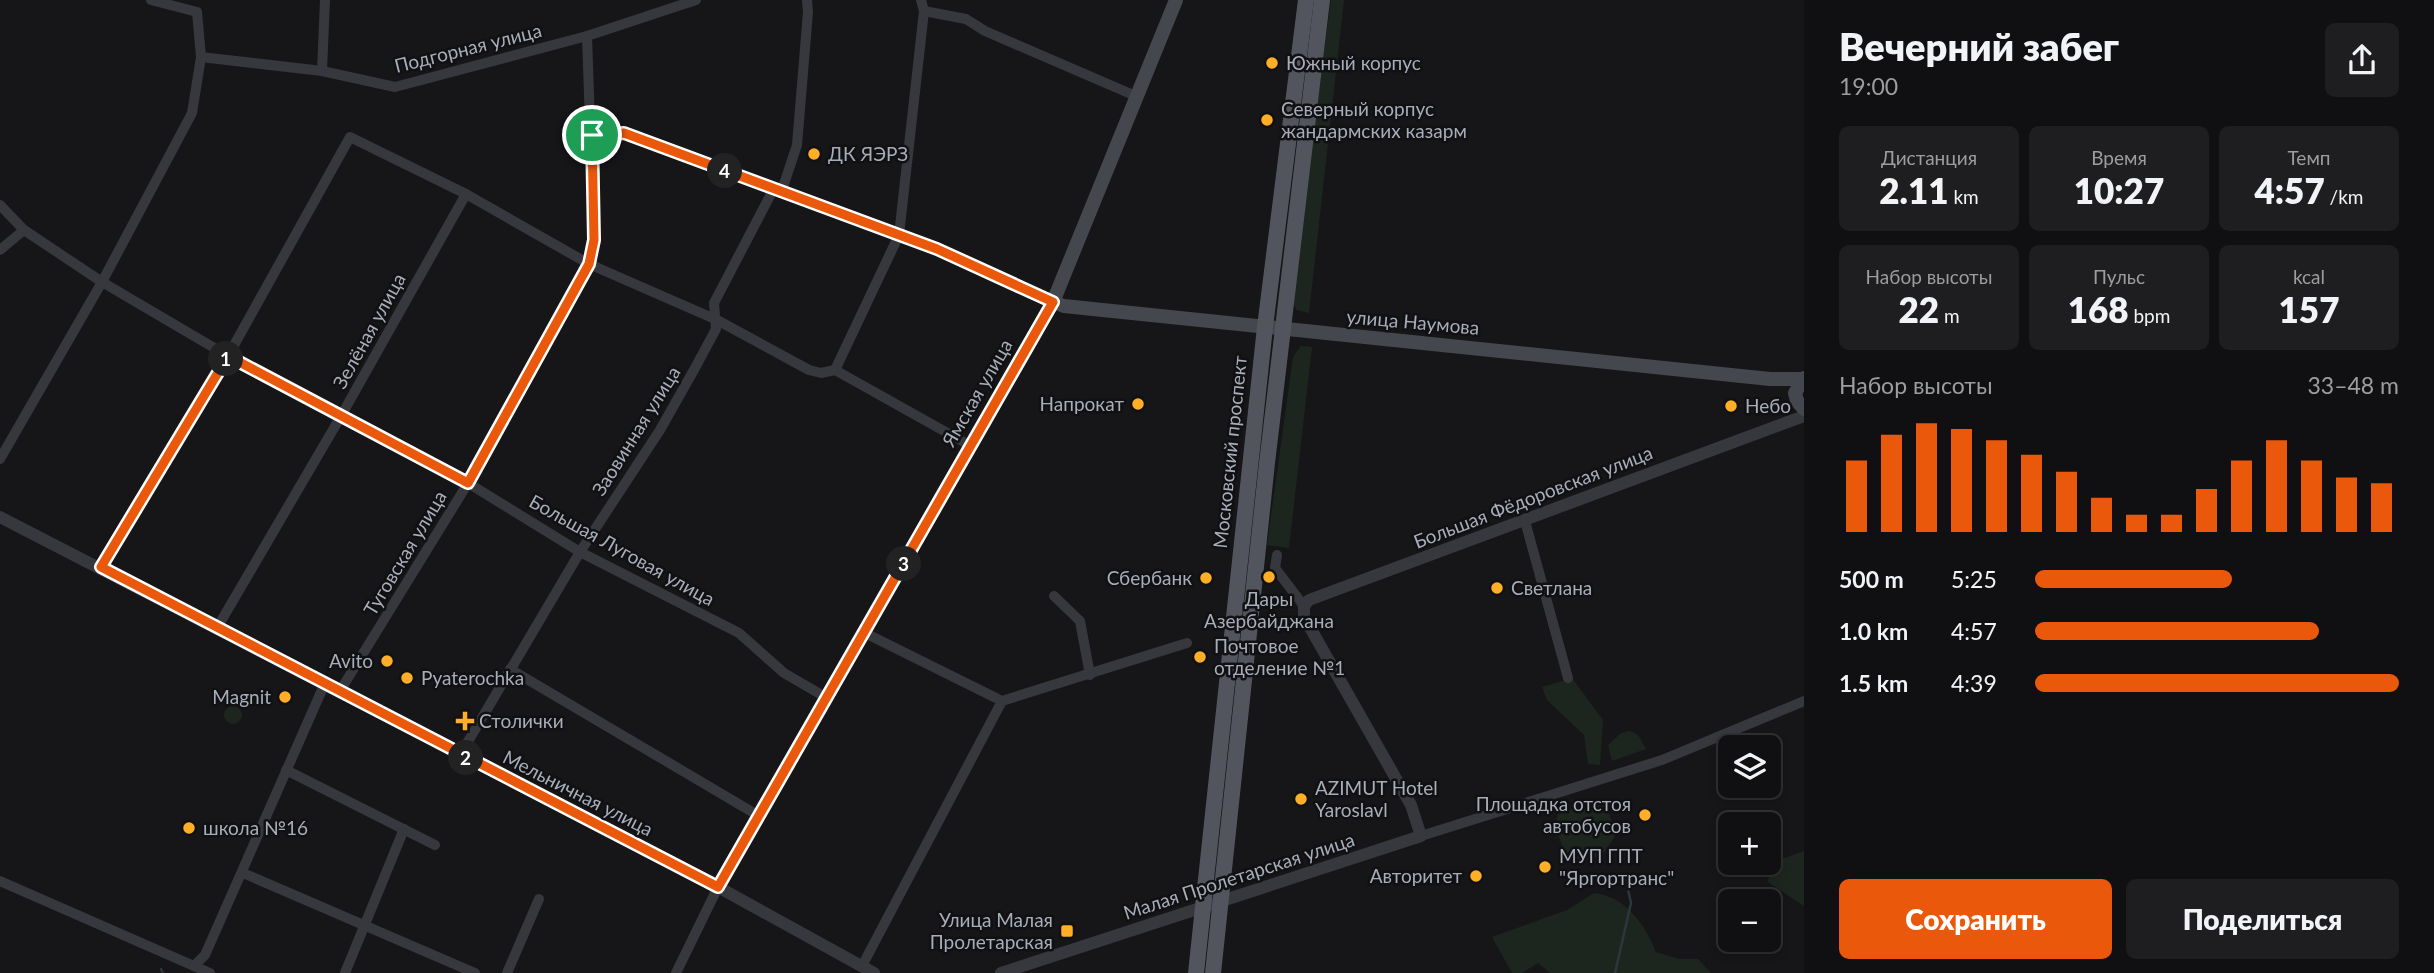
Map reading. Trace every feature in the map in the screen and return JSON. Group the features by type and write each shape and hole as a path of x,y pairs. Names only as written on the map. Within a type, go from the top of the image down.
{"main road":[{"name":"Ямская улица","path":"1053,302 1176,0"},
{"name":"Московский проспект","path":"1196,973 1265,327 1306,0"},
{"name":"Московский проспект","path":"1213,973 1283,329 1322,0"},
{"name":"улица Наумова","path":"1053,302 1064,306 1770,379 1803,378"},
{"path":"1798,401 1796,388 1803,378"},
{"name":"улица Наумова","path":"1770,379 1783,383 1798,401"}],"street":[{"path":"0,459 102,282 192,113 201,57 197,12 151,0"},
{"path":"323,71 325,0"},
{"name":"Подгорная улица","path":"201,57 323,71 395,87 587,36 696,0"},
{"name":"Заовинная улица","path":"460,755 580,552 660,430 716,329 714,303 777,192 797,145 807,0"},
{"path":"835,370 899,235 924,11 921,0"},
{"path":"924,11 966,19 985,31 1138,97"},
{"name":"Туговская улица","path":"340,691 468,483 589,264 594,240 587,36"},
{"path":"592,135 624,133 777,192 899,235 1053,302"},
{"path":"101,567 228,356 349,137 466,194 589,264 717,320 809,370 821,373 835,370 969,445"},
{"name":"Зелёная улица","path":"217,628 466,194"},
{"name":"Большая Луговая улица","path":"0,205 24,230 102,282 228,356 468,483 580,552 739,633 784,673 827,698"},
{"path":"0,250 24,230"},
{"name":"Ямская улица","path":"676,973 718,887 1053,302"},
{"path":"1777,425 1790,414 1798,401"},
{"name":"Большая Фёдоровская улица","path":"1304,606 1319,596 1525,522 1804,416"},
{"name":"Мельничная улица","path":"0,517 718,887 874,973"},
{"path":"1525,522 1568,678"},
{"path":"1277,555 1275,568 1304,606 1304,617 1411,805 1421,836"},
{"path":"1054,596 1080,621 1090,675"},
{"path":"865,633 1002,701 1187,643"},
{"path":"510,669 759,816"},
{"path":"194,966 205,955 243,873 325,683"},
{"path":"862,966 1002,701"},
{"name":"Малая Пролетарская улица","path":"1002,973 1662,760 1804,701"},
{"path":"286,770 435,845"},
{"path":"345,973 404,830"},
{"path":"243,873 475,973"},
{"path":"0,881 210,973"},
{"path":"507,973 539,899"}],"shaded area":[{"path":"1331,0 1344,0 1309,313 1297,310 1291,300"},
{"path":"1301,346 1312,347 1289,548 1267,545 1293,357"},
{"path":"1572,678 1603,720 1600,765 1588,764 1584,735 1547,700 1542,687"},
{"path":"233,706 239,709 242,715 239,721 233,724 227,721 224,715 227,709"},
{"path":"1630,731 1638,735 1646,749 1612,761 1608,745 1621,733"},
{"path":"1595,801 1608,808 1615,836 1603,854 1577,864 1566,858 1555,824 1558,814"},
{"path":"1804,851 1804,906 1768,882 1769,875 1781,875 1781,859"},
{"path":"1594,893 1616,900 1633,913 1656,952 1679,959 1698,959 1711,973 1550,973 1538,963 1522,973 1512,973 1492,937 1567,910"}],"waterway":[{"path":"1615,973 1631,903 1626,880"},
{"path":"161,969 163,973"}],"place":[{"name":"Южный корпус","path":"1272,63"},
{"name":"Северный корпус жандармских казарм","path":"1267,120"},
{"name":"ДК ЯЭРЗ","path":"814,154"},
{"name":"Напрокат","path":"1138,404"},
{"name":"Небо","path":"1731,406"},
{"name":"Дары Азербайджана","path":"1269,577"},
{"name":"Сбербанк","path":"1206,578"},
{"name":"Светлана","path":"1497,588"},
{"name":"Почтовое отделение №1","path":"1200,657"},
{"name":"Avito","path":"387,661"},
{"name":"Pyaterochka","path":"407,678"},
{"name":"Magnit","path":"285,697"},
{"name":"Столички","path":"465,721"},
{"name":"AZIMUT Hotel Yaroslavl","path":"1301,799"},
{"name":"Площадка отстоя автобусов","path":"1645,815"},
{"name":"школа №16","path":"189,828"},
{"name":"МУП ГПТ \"Яргортранс\"","path":"1545,867"},
{"name":"Авторитет","path":"1476,876"},
{"name":"Улица Малая Пролетарская","path":"1067,931"}],"route":[{"path":"624,133 650,141 773,190 937,249 1053,302 718,887 101,567 228,356 468,483 589,264 594,240 592,135 624,133"}]}
